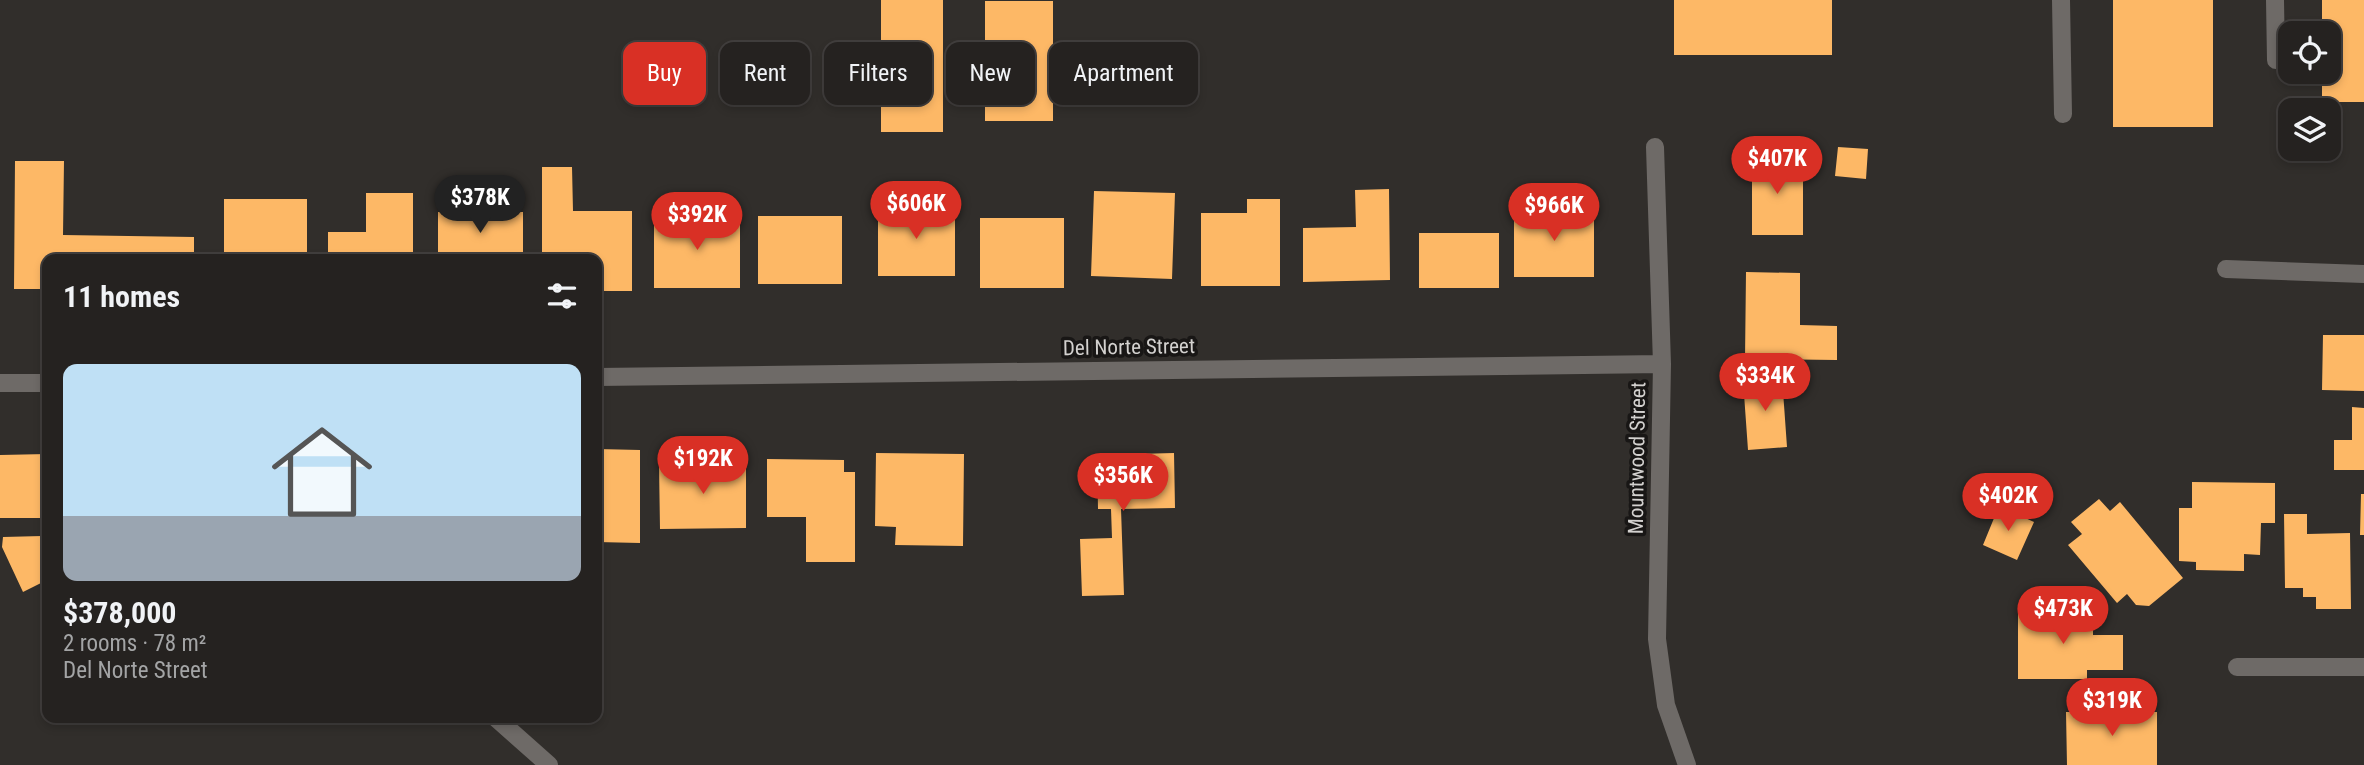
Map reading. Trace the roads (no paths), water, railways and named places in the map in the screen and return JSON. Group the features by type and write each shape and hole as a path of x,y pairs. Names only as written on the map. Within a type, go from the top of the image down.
{"street":[{"path":"2061,0 2063,114"},
{"path":"2275,0 2276,60"},
{"name":"Mountwood Street","path":"1655,147 1662,364 1657,639 1666,705 1687,765"},
{"path":"2226,269 2364,274"},
{"name":"Del Norte Street","path":"602,377 1662,364"},
{"path":"0,383 42,383"},
{"path":"2237,667 2364,667"},
{"path":"502,723 549,765"}]}
